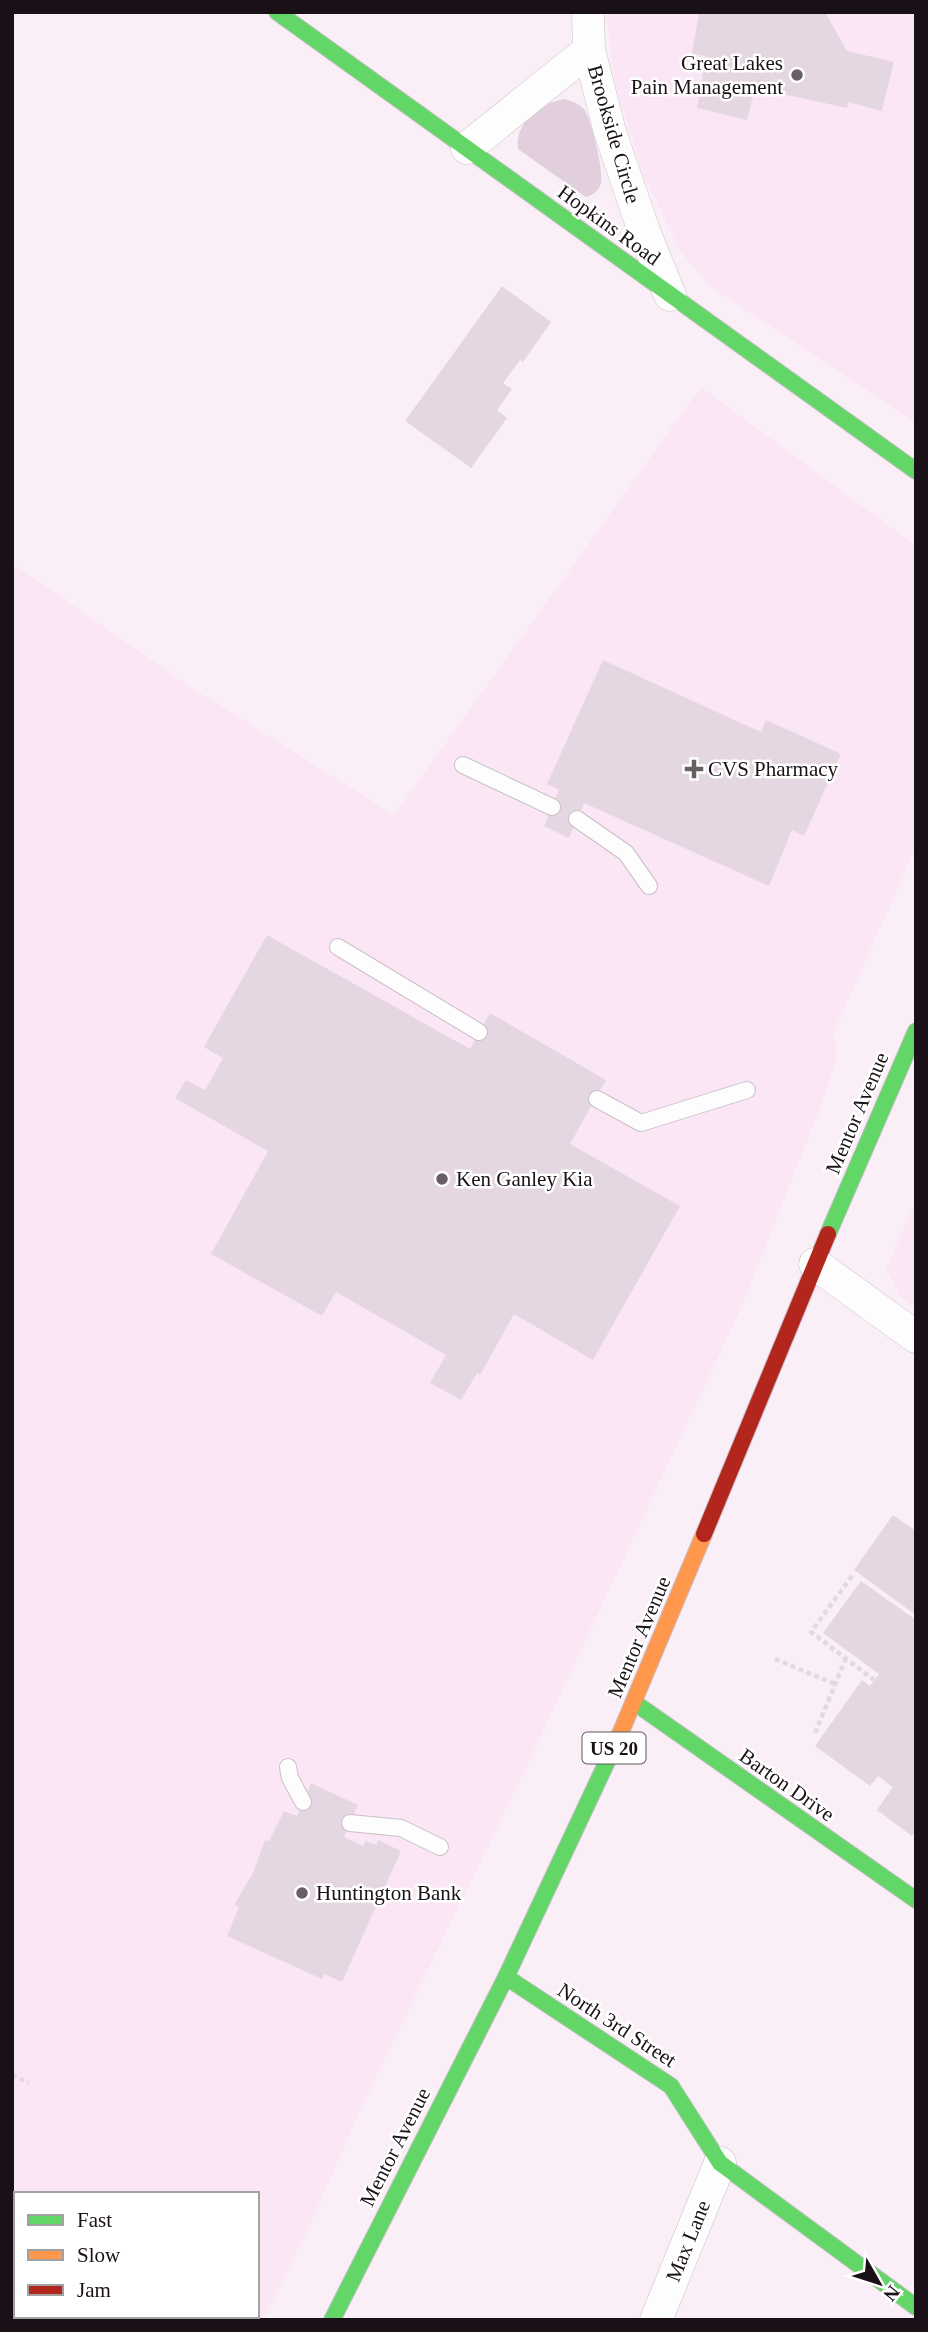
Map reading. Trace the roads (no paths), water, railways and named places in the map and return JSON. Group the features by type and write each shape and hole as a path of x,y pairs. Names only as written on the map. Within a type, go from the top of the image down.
{"street":[{"name":"Hopkins Road","path":"277,12 916,471"},
{"name":"Brookside Circle","path":"588,12 589,50 610,132 636,209 670,295"},
{"name":"Brookside Circle","path":"467,148 589,50"},
{"name":"Mentor Avenue","path":"332,2320 506,1977 635,1703 815,1264 916,1031"},
{"path":"815,1264 916,1337"},
{"name":"Barton Drive","path":"635,1703 916,1900"},
{"name":"North 3rd Street","path":"506,1977 671,2085 720,2163 916,2307"},
{"name":"Max Lane","path":"656,2320 720,2163"}],"lane":[{"path":"463,765 552,807"},
{"path":"577,819 626,853 649,887"},
{"path":"338,947 479,1032"},
{"path":"597,1099 641,1124 747,1090"},
{"path":"288,1766 290,1778 303,1802"},
{"path":"350,1823 401,1828 440,1847"}],"place":[{"name":"Great Lakes Pain Management","path":"797,75"},
{"name":"CVS Pharmacy","path":"694,769"},
{"name":"Ken Ganley Kia","path":"442,1179"},
{"name":"Huntington Bank","path":"302,1893"}]}
